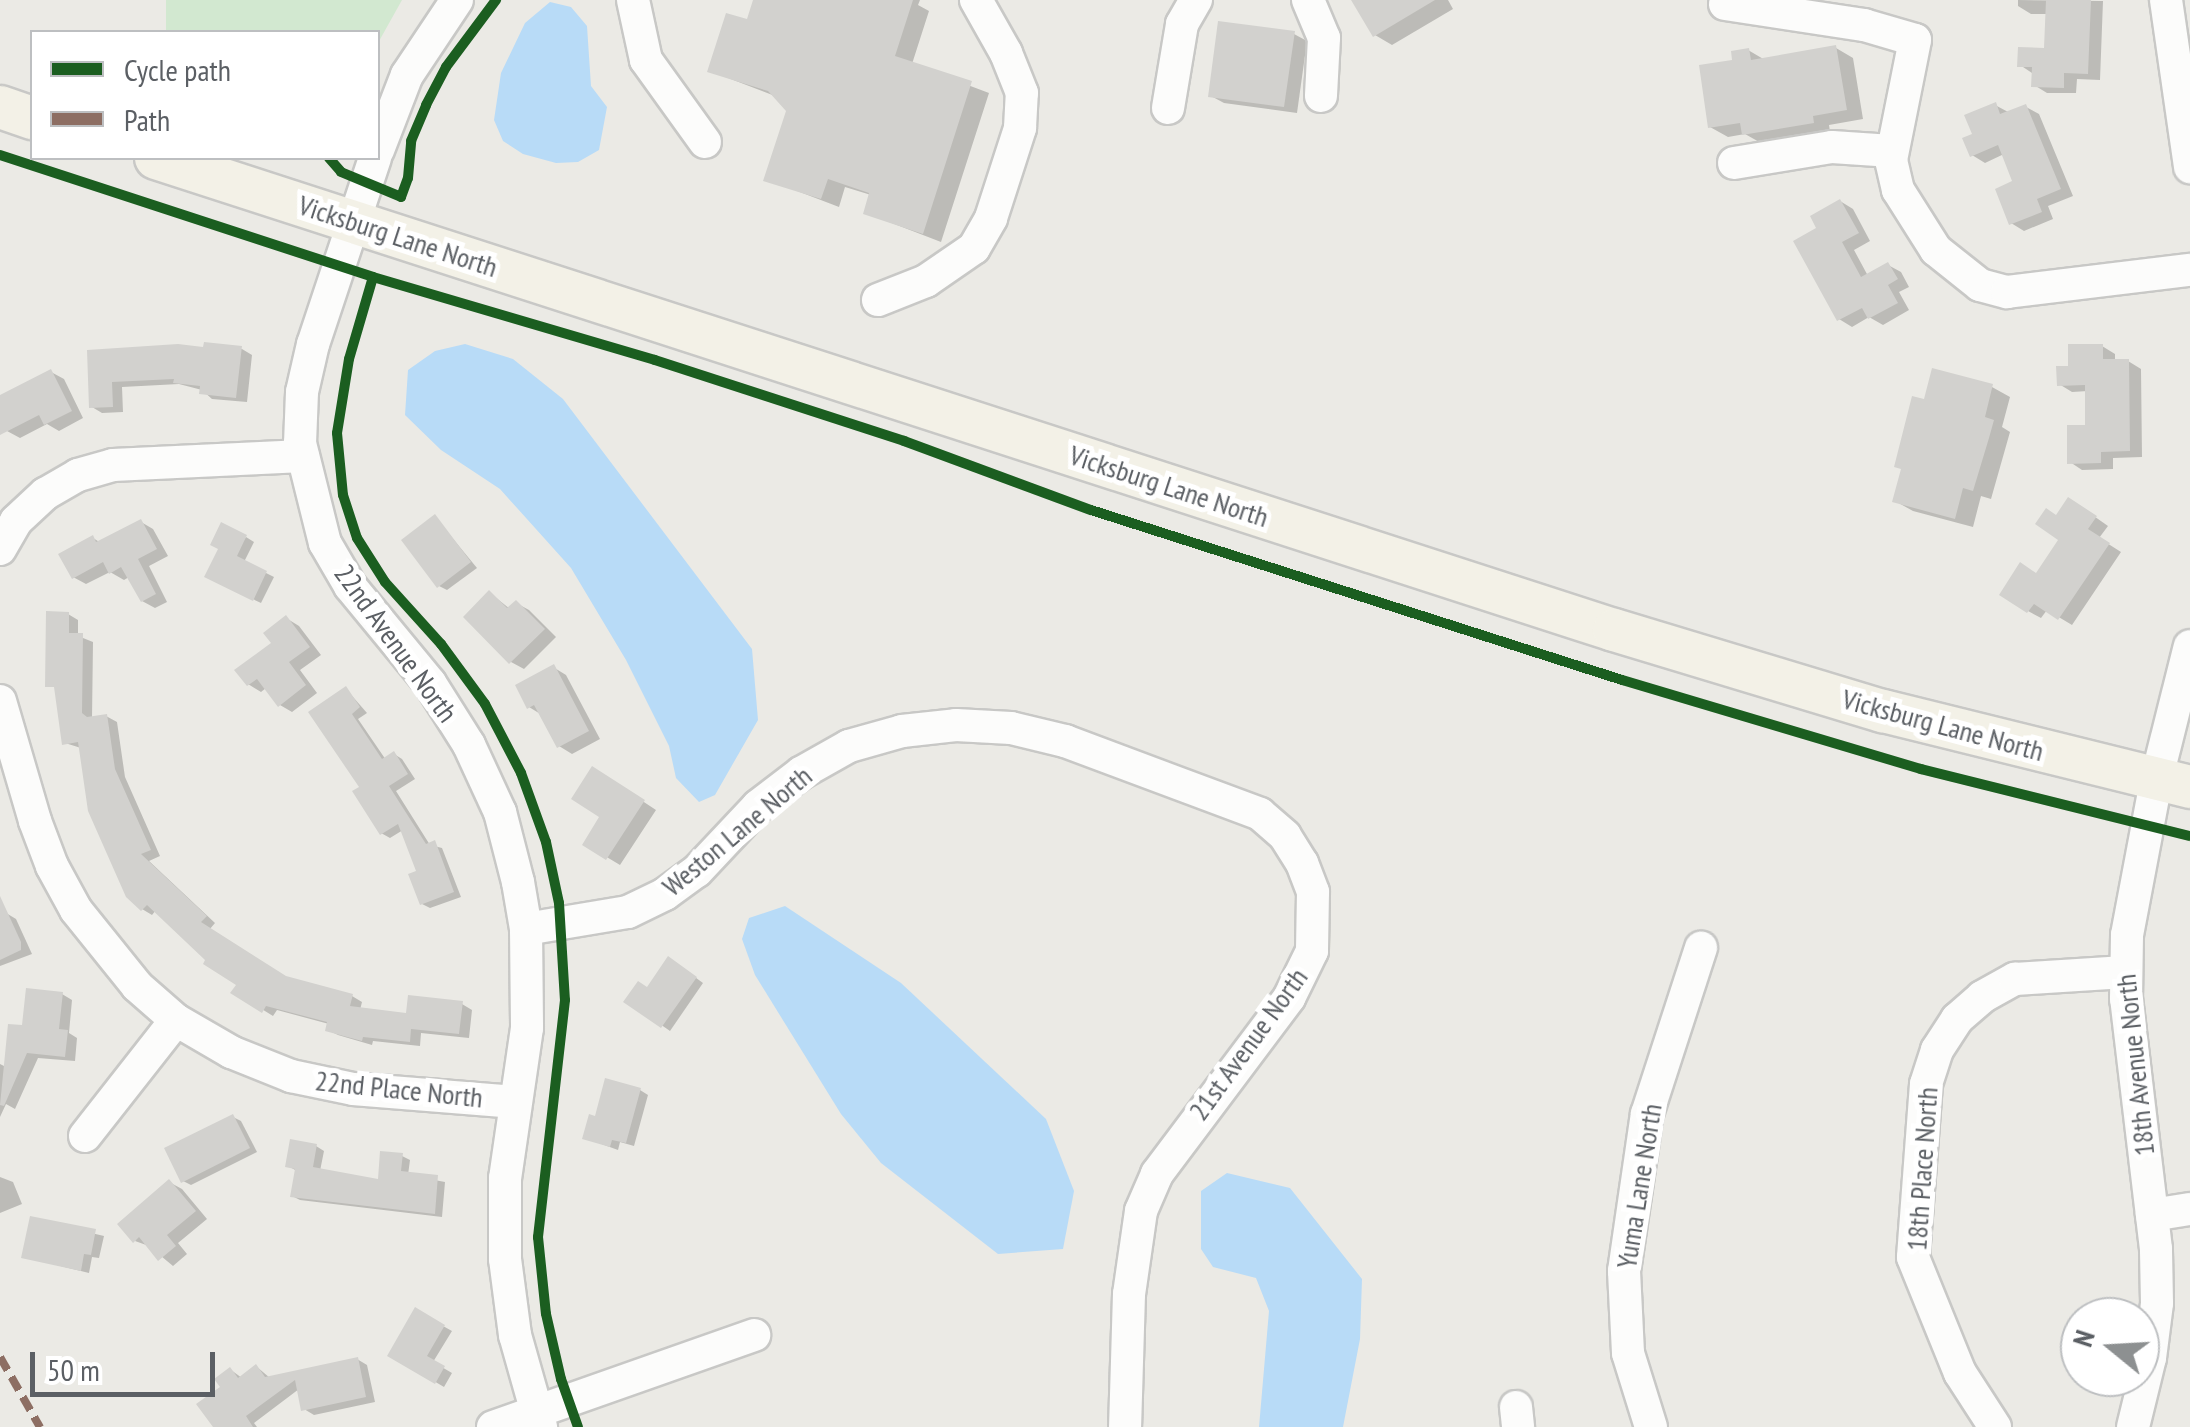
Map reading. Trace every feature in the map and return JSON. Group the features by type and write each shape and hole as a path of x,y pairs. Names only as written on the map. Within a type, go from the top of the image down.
{"main road":[{"path":"0,107 30,117"},
{"name":"Vicksburg Lane North","path":"162,160 1614,630 1883,711 2173,784"}],"street":[{"path":"380,145 407,75 457,0"},
{"path":"633,0 646,60 705,142"},
{"path":"878,300 926,281 974,248 991,218 1020,128 1022,93 1006,53 976,0"},
{"path":"1168,108 1182,24 1196,0"},
{"path":"1308,0 1324,38 1320,96"},
{"path":"2166,0 2190,167"},
{"path":"1725,4 1864,25 1915,40 1892,151 1898,190 1946,260 1980,285 2008,292 2190,270"},
{"path":"1734,163 1832,146 1892,151"},
{"name":"22nd Avenue North","path":"374,160 313,344 302,392 303,456 324,543 350,586 430,683 469,745 500,812 526,929 527,1028 505,1178 505,1259 515,1335 538,1420"},
{"path":"0,549 16,521 45,494 78,474 112,464 303,456"},
{"name":"18th Avenue North","path":"2133,1427 2150,1358 2157,1303 2152,1214 2125,972 2127,935 2173,784 2190,646"},
{"name":"22nd Place North","path":"0,701 35,821 52,866 76,910 138,986 176,1020 231,1052 291,1076 353,1089 514,1102"},
{"name":"Weston Lane North","path":"526,929 628,912 665,894 697,871 758,806 800,773 849,746 902,731 956,725 1011,728 1065,741"},
{"name":"21st Avenue North","path":"1065,741 1260,814 1284,836 1302,863 1313,892 1312,951 1302,976 1180,1139 1157,1174 1141,1211 1129,1294 1125,1427"},
{"name":"Yuma Lane North","path":"1651,1427 1628,1352 1624,1272 1647,1114 1701,948"},
{"name":"18th Place North","path":"1995,1427 1960,1373 1913,1257 1926,1084 1936,1050 1957,1019 1982,997 2014,979 2125,972"},
{"path":"85,1136 176,1020"},
{"path":"2152,1214 2190,1208"},
{"path":"493,1427 538,1420 754,1335"}],"green space":[{"path":"166,0 402,0 380,39 380,30 166,30"}],"water":[{"path":"550,2 571,7 587,26 591,86 607,107 599,150 578,162 556,163 523,154 503,141 494,120 501,73 525,23"},
{"path":"465,344 513,359 563,399 752,649 758,720 715,795 699,802 676,778 669,746 626,660 571,568 500,489 441,450 405,415 408,370 435,351"},
{"path":"785,906 901,983 1046,1119 1074,1191 1063,1249 998,1254 881,1163 841,1114 755,975 742,939 749,918"},
{"path":"1227,1173 1290,1188 1362,1279 1360,1339 1343,1427 1259,1427 1269,1311 1256,1278 1213,1267 1201,1249 1201,1191"}],"building":[{"path":"753,0 913,0 895,56 972,81 923,234 863,214 869,193 828,179 821,199 763,181 786,111 768,91 707,72 726,13 747,19"},
{"path":"1351,0 1435,0 1373,37"},
{"path":"2046,0 2091,0 2088,74 2064,73 2064,88 2031,87 2032,67 2017,67 2018,47 2044,48"},
{"path":"1218,21 1295,31 1284,107 1208,97"},
{"path":"1836,45 1847,110 1813,116 1814,123 1742,135 1740,123 1708,128 1699,65 1732,60 1731,51 1749,48 1751,60"},
{"path":"1996,102 2000,114 2026,104 2061,189 2037,199 2042,212 2009,225 1995,189 2012,181 1998,145 1970,157 1962,138 1972,134 1964,115"},
{"path":"1840,199 1859,233 1842,242 1861,277 1888,262 1898,279 1888,285 1898,303 1868,319 1862,308 1837,321 1793,241 1816,228 1810,216"},
{"path":"204,342 242,346 236,398 199,394 200,386 173,383 174,379 112,382 113,407 89,408 87,350 178,344 203,347"},
{"path":"2068,344 2103,344 2103,359 2129,359 2130,451 2101,452 2101,463 2067,464 2067,425 2085,425 2085,385 2057,386 2056,366 2068,366"},
{"path":"1932,368 1993,384 1985,417 1994,420 1989,438 1973,491 1963,488 1955,519 1892,502 1901,469 1894,467 1912,396 1924,399"},
{"path":"51,369 72,411 44,425 39,415 0,435 0,395"},
{"path":"2068,497 2097,516 2088,529 2110,543 2058,620 2034,604 2027,613 1999,595 2020,562 2036,573 2058,540 2035,524 2046,508 2056,515"},
{"path":"435,514 471,562 437,588 401,540"},
{"path":"141,519 157,549 138,559 156,594 141,602 121,567 109,574 103,562 72,579 58,554 93,535 96,542"},
{"path":"221,522 247,535 237,556 267,571 253,601 204,577 218,549 210,545"},
{"path":"489,590 507,608 516,600 545,629 509,664 463,617"},
{"path":"46,611 69,612 69,633 83,633 82,713 87,717 107,714 115,769 151,850 141,854 207,916 201,922 286,976 353,994 350,1006 406,1013 408,995 463,1001 459,1034 411,1029 410,1042 363,1037 362,1041 325,1031 327,1022 266,1006 262,1013 230,993 236,985 203,964 205,960 147,905 141,911 126,897 88,811 78,742 62,745 54,687 45,687"},
{"path":"286,615 310,647 289,662 306,685 278,707 257,679 247,686 234,670 271,643 263,633"},
{"path":"554,664 589,731 557,748 534,705 527,709 515,685"},
{"path":"346,686 360,707 352,714 382,759 394,751 408,774 389,786 426,844 435,840 454,892 420,905 408,874 416,871 398,824 380,835 352,791 359,787 308,712"},
{"path":"592,766 645,800 606,860 582,845 599,817 571,799"},
{"path":"0,896 21,950 0,960"},
{"path":"668,956 697,977 661,1028 623,1002 638,981 647,987"},
{"path":"26,988 63,992 59,1029 68,1030 65,1057 27,1053 4,1106 0,1105 8,1024 22,1025"},
{"path":"605,1078 641,1088 626,1143 612,1140 610,1147 582,1139 589,1114 595,1116"},
{"path":"233,1114 250,1148 181,1183 164,1148"},
{"path":"290,1139 317,1144 313,1167 378,1179 380,1151 403,1153 401,1171 438,1175 435,1214 290,1197 295,1169 285,1167"},
{"path":"169,1179 196,1211 167,1235 176,1246 158,1261 139,1237 133,1243 117,1224"},
{"path":"30,1216 96,1229 91,1255 84,1254 81,1271 21,1258"},
{"path":"415,1307 445,1325 427,1356 445,1366 435,1384 387,1356"},
{"path":"358,1357 366,1397 301,1411 295,1380 246,1416 253,1427 213,1427 196,1404 220,1387 214,1379 230,1367 238,1378 256,1364 265,1377"}],"marked path":[{"path":"0,1357 40,1427"}],"cycle path":[{"path":"331,160 341,172 401,197 408,178 411,141 426,105 446,67 496,0"},
{"path":"0,155 373,277 655,360 904,441 1091,510 1622,680 1921,769 2190,836"},
{"path":"373,277 349,359 337,433 343,495 357,538 385,582 441,644 485,704 521,773 546,842 559,903 565,1000 538,1237 546,1314 561,1379 578,1427"}]}
